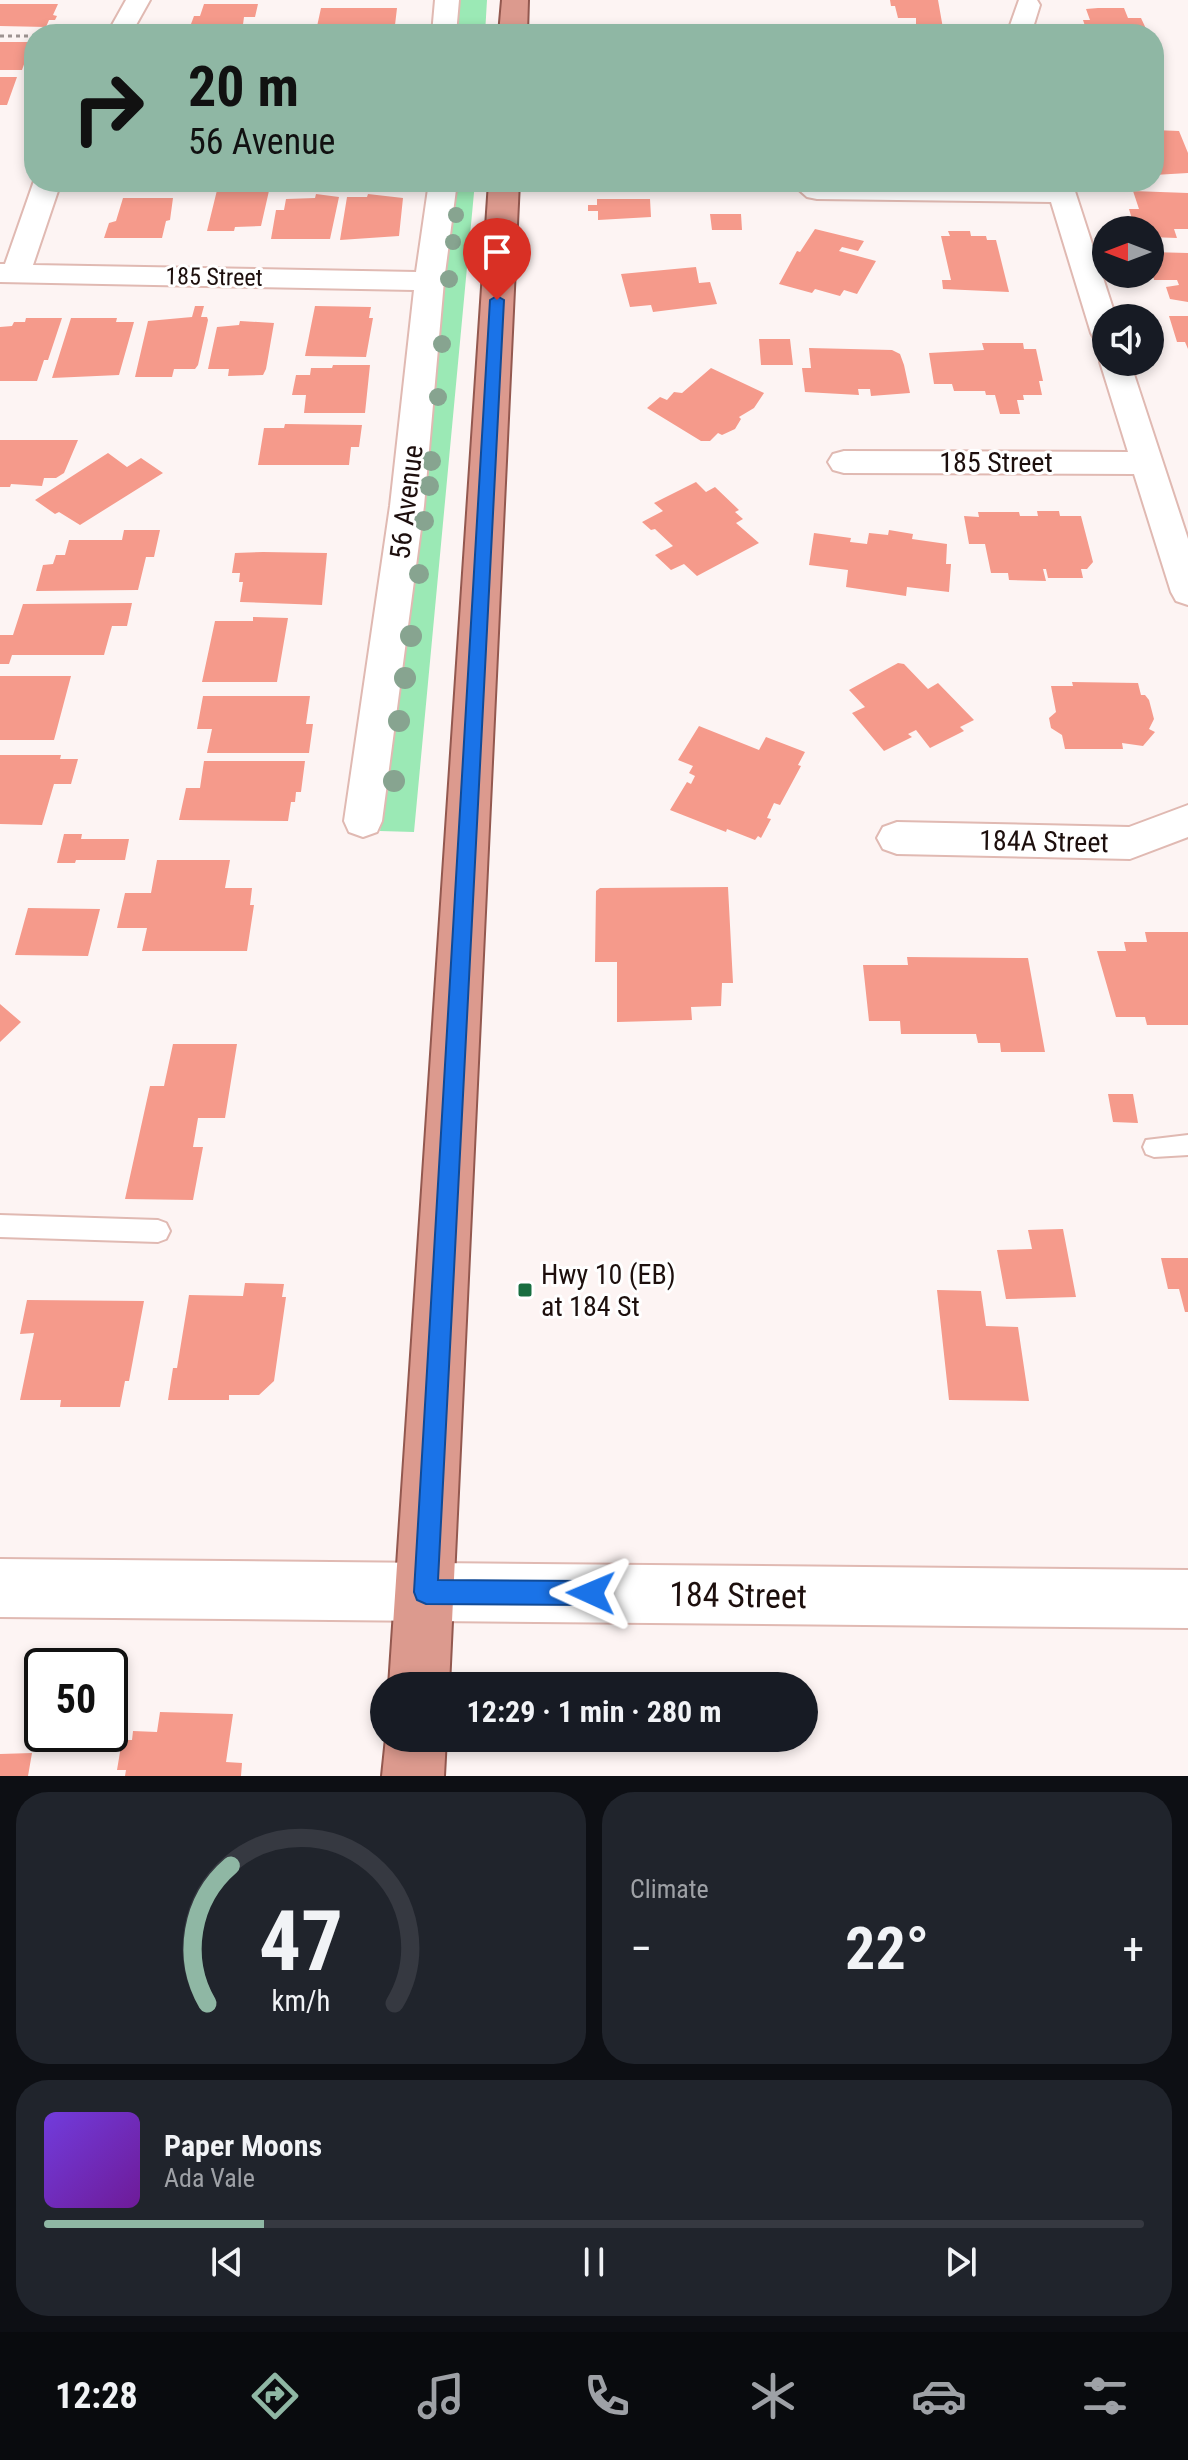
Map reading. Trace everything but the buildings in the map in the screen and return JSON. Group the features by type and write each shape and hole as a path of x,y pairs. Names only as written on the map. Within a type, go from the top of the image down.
{"highway":[{"path":"514,24 515,0"},
{"path":"420,1672 503,192"},
{"path":"413,1776 415,1752"}],"main road":[{"name":"184 Street","path":"0,1588 1188,1599"}],"street":[{"path":"125,24 138,0"},
{"path":"445,24 447,0"},
{"path":"1022,24 1028,5"},
{"path":"8,273 43,192"},
{"name":"56 Avenue","path":"363,821 407,506 429,281 442,192"},
{"path":"1061,192 1097,304"},
{"name":"185 Street","path":"8,273 429,281"},
{"path":"1119,376 1188,592"},
{"name":"185 Street","path":"844,462 1147,463"},
{"name":"184A Street","path":"897,838 1130,843 1188,821"}],"lane":[{"path":"1154,1147 1188,1145"},
{"path":"0,1226 158,1231"}],"path":[{"path":"0,36 24,36"}],"green space":[{"path":"459,0 487,0 486,24 455,24"},
{"path":"455,192 474,192 414,832 380,831"}],"place":[{"name":"Hwy 10 (EB) at 184 St","path":"525,1290"}],"route":[{"path":"497,300 426,1592 591,1593"}]}
